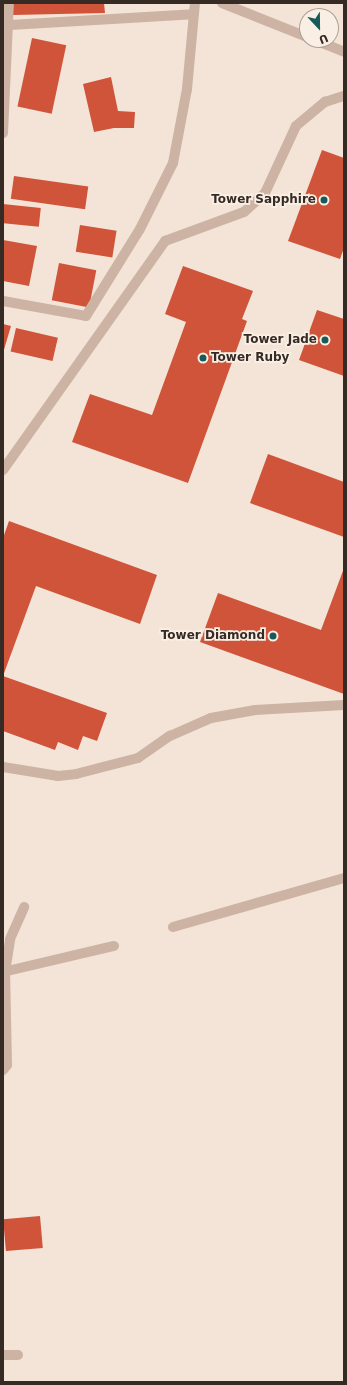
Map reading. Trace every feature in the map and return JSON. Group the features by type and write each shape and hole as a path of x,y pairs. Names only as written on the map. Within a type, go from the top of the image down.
{"street":[{"path":"3,133 10,25 8,3"},
{"path":"3,301 86,316 140,229 173,163 186,96 195,3"},
{"path":"222,3 299,34"},
{"path":"10,25 193,14"},
{"path":"334,48 344,52"},
{"path":"3,470 165,241 244,212 265,193 296,126 325,102 344,96"},
{"path":"3,767 58,776 76,774 138,758 170,736 211,718 255,710 344,705"},
{"path":"173,927 344,878"},
{"path":"3,1070 7,1065 4,972 10,939 24,907"},
{"path":"4,972 114,946"},
{"path":"3,1355 18,1355"}],"building":[{"path":"12,3 104,3 105,13 13,15"},
{"path":"32,38 66,45 52,114 17,106"},
{"path":"111,77 118,111 135,112 134,128 114,128 94,132 83,84"},
{"name":"Tower Sapphire","path":"322,150 344,158 344,248 340,259 288,241"},
{"path":"14,176 88,186 85,209 11,199"},
{"path":"3,204 41,208 39,227 3,223"},
{"path":"80,225 117,231 112,257 76,252"},
{"path":"3,240 37,246 29,286 3,281"},
{"path":"59,263 96,270 89,308 52,300"},
{"name":"Tower Ruby","path":"183,266 253,291 242,319 247,321 188,483 72,442 90,394 152,415 186,322 165,314"},
{"name":"Tower Jade","path":"317,310 344,319 344,376 299,360"},
{"path":"3,324 11,326 3,353"},
{"path":"16,328 58,338 52,361 11,351"},
{"path":"268,454 344,482 344,537 250,503"},
{"path":"9,521 157,575 140,624 36,586 3,676 3,538"},
{"name":"Tower Diamond","path":"344,568 344,694 200,642 218,593 321,630"},
{"path":"3,676 107,713 97,741 83,736 78,750 58,742 55,750 3,731"},
{"path":"40,1216 43,1248 6,1251 3,1219"}],"place":[{"name":"Tower Sapphire","path":"324,200"},
{"name":"Tower Jade","path":"325,340"},
{"name":"Tower Ruby","path":"203,358"},
{"name":"Tower Diamond","path":"273,636"}]}
